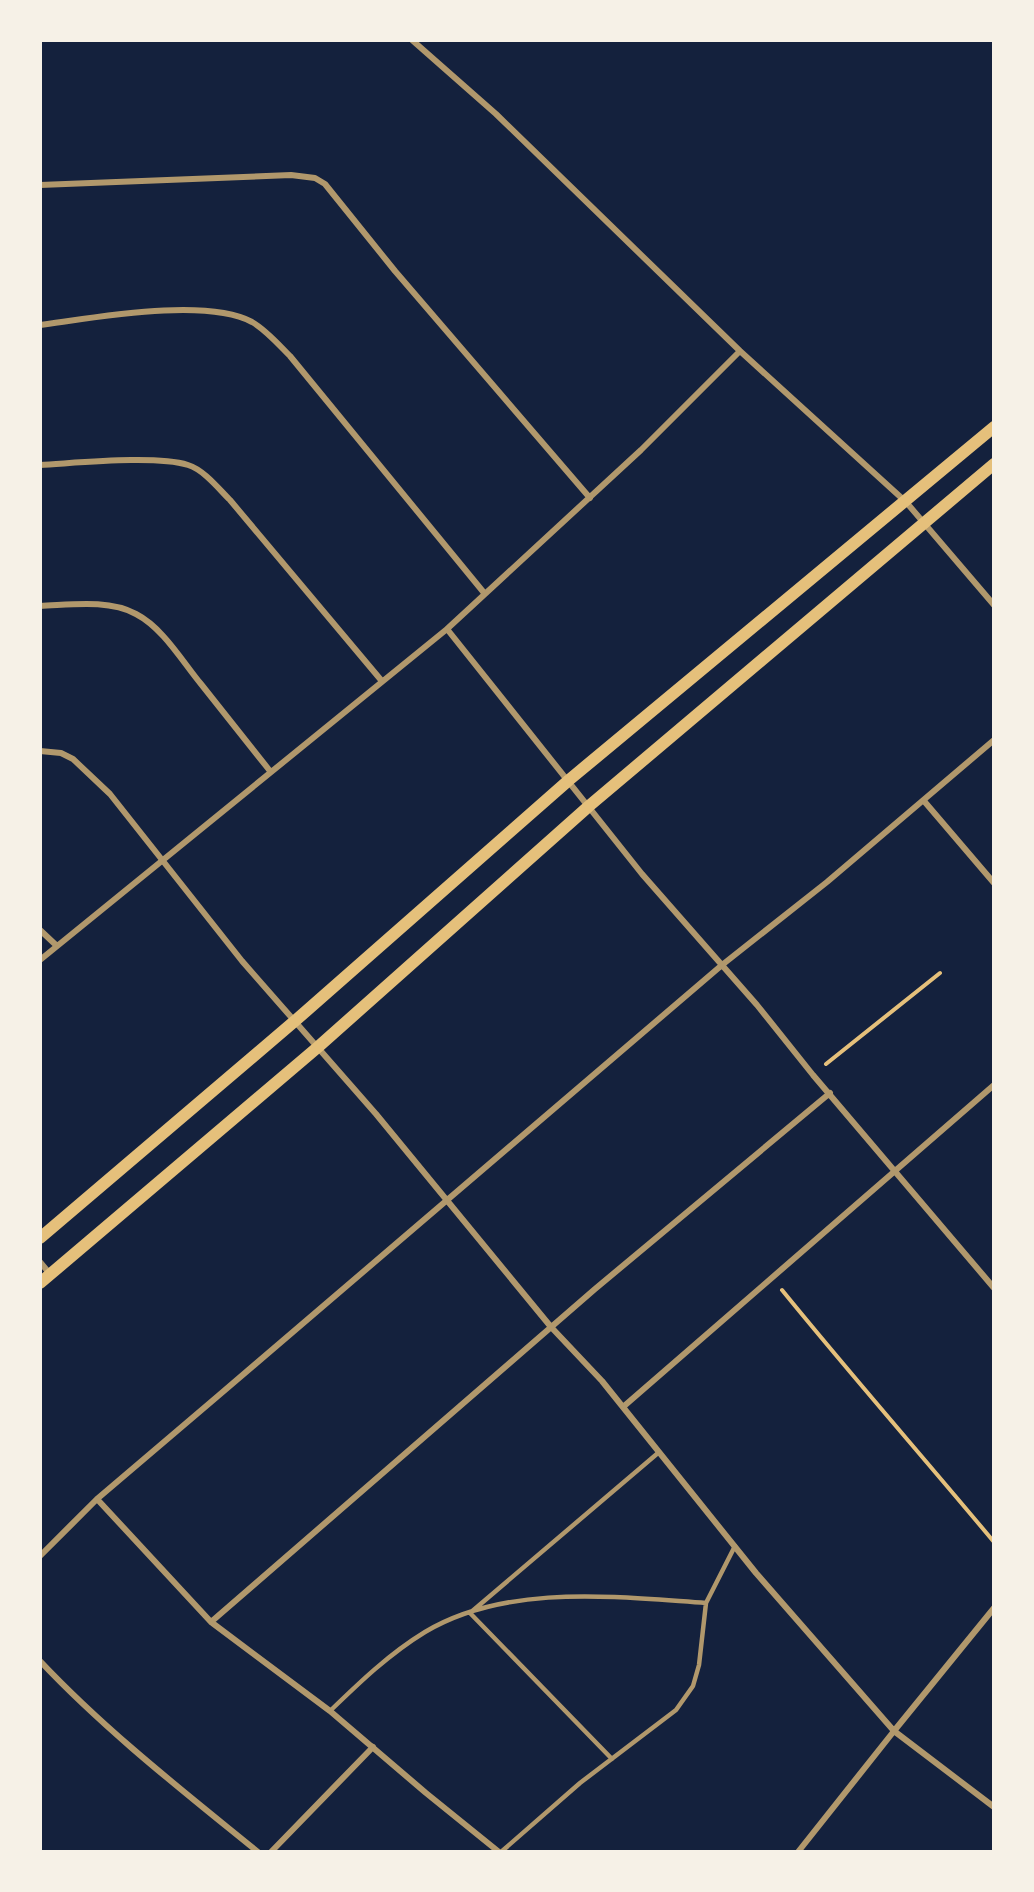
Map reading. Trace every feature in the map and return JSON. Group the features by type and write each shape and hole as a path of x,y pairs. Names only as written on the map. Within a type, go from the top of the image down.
{"main road":[{"path":"40,1238 296,1020 569,780 906,502 993,427"},
{"path":"40,1283 318,1047 589,806 993,464"}],"street":[{"path":"412,40 496,114 740,351 906,502 993,605"},
{"path":"40,185 264,176 315,178 325,184 395,271 590,498"},
{"path":"40,325 122,315 190,311 233,315 253,322 290,356 485,594"},
{"path":"40,960 381,680 447,629 590,498 740,351"},
{"path":"40,465 165,461 189,466 197,471 252,525 381,680"},
{"path":"40,606 99,605 120,608 136,614 155,628 173,648 270,771"},
{"path":"447,629 642,874 722,965 993,1288"},
{"path":"40,1556 98,1499 447,1200 722,965 924,801 993,740"},
{"path":"40,751 61,753 85,767 110,794 248,969 296,1020 551,1327 623,1407 735,1546 894,1731 993,1807"},
{"path":"924,801 993,883"},
{"path":"40,930 57,946"},
{"path":"623,1407 896,1172 993,1085"},
{"path":"211,1622 551,1327 830,1093"},
{"path":"40,1262 51,1274"},
{"path":"98,1499 211,1622 330,1711 500,1851"},
{"path":"798,1851 993,1608"},
{"path":"40,1661 150,1763 258,1851"},
{"path":"271,1851 373,1747"}],"lane":[{"path":"470,1613 658,1453"},
{"path":"500,1851 676,1710 689,1696 699,1665 706,1603 735,1546"},
{"path":"330,1711 369,1673 400,1649 426,1631 470,1613 548,1599 615,1598 706,1603"},
{"path":"470,1613 612,1759"}],"path":[{"path":"813,1075 940,973"},
{"path":"773,1278 872,1400 993,1542"}]}
